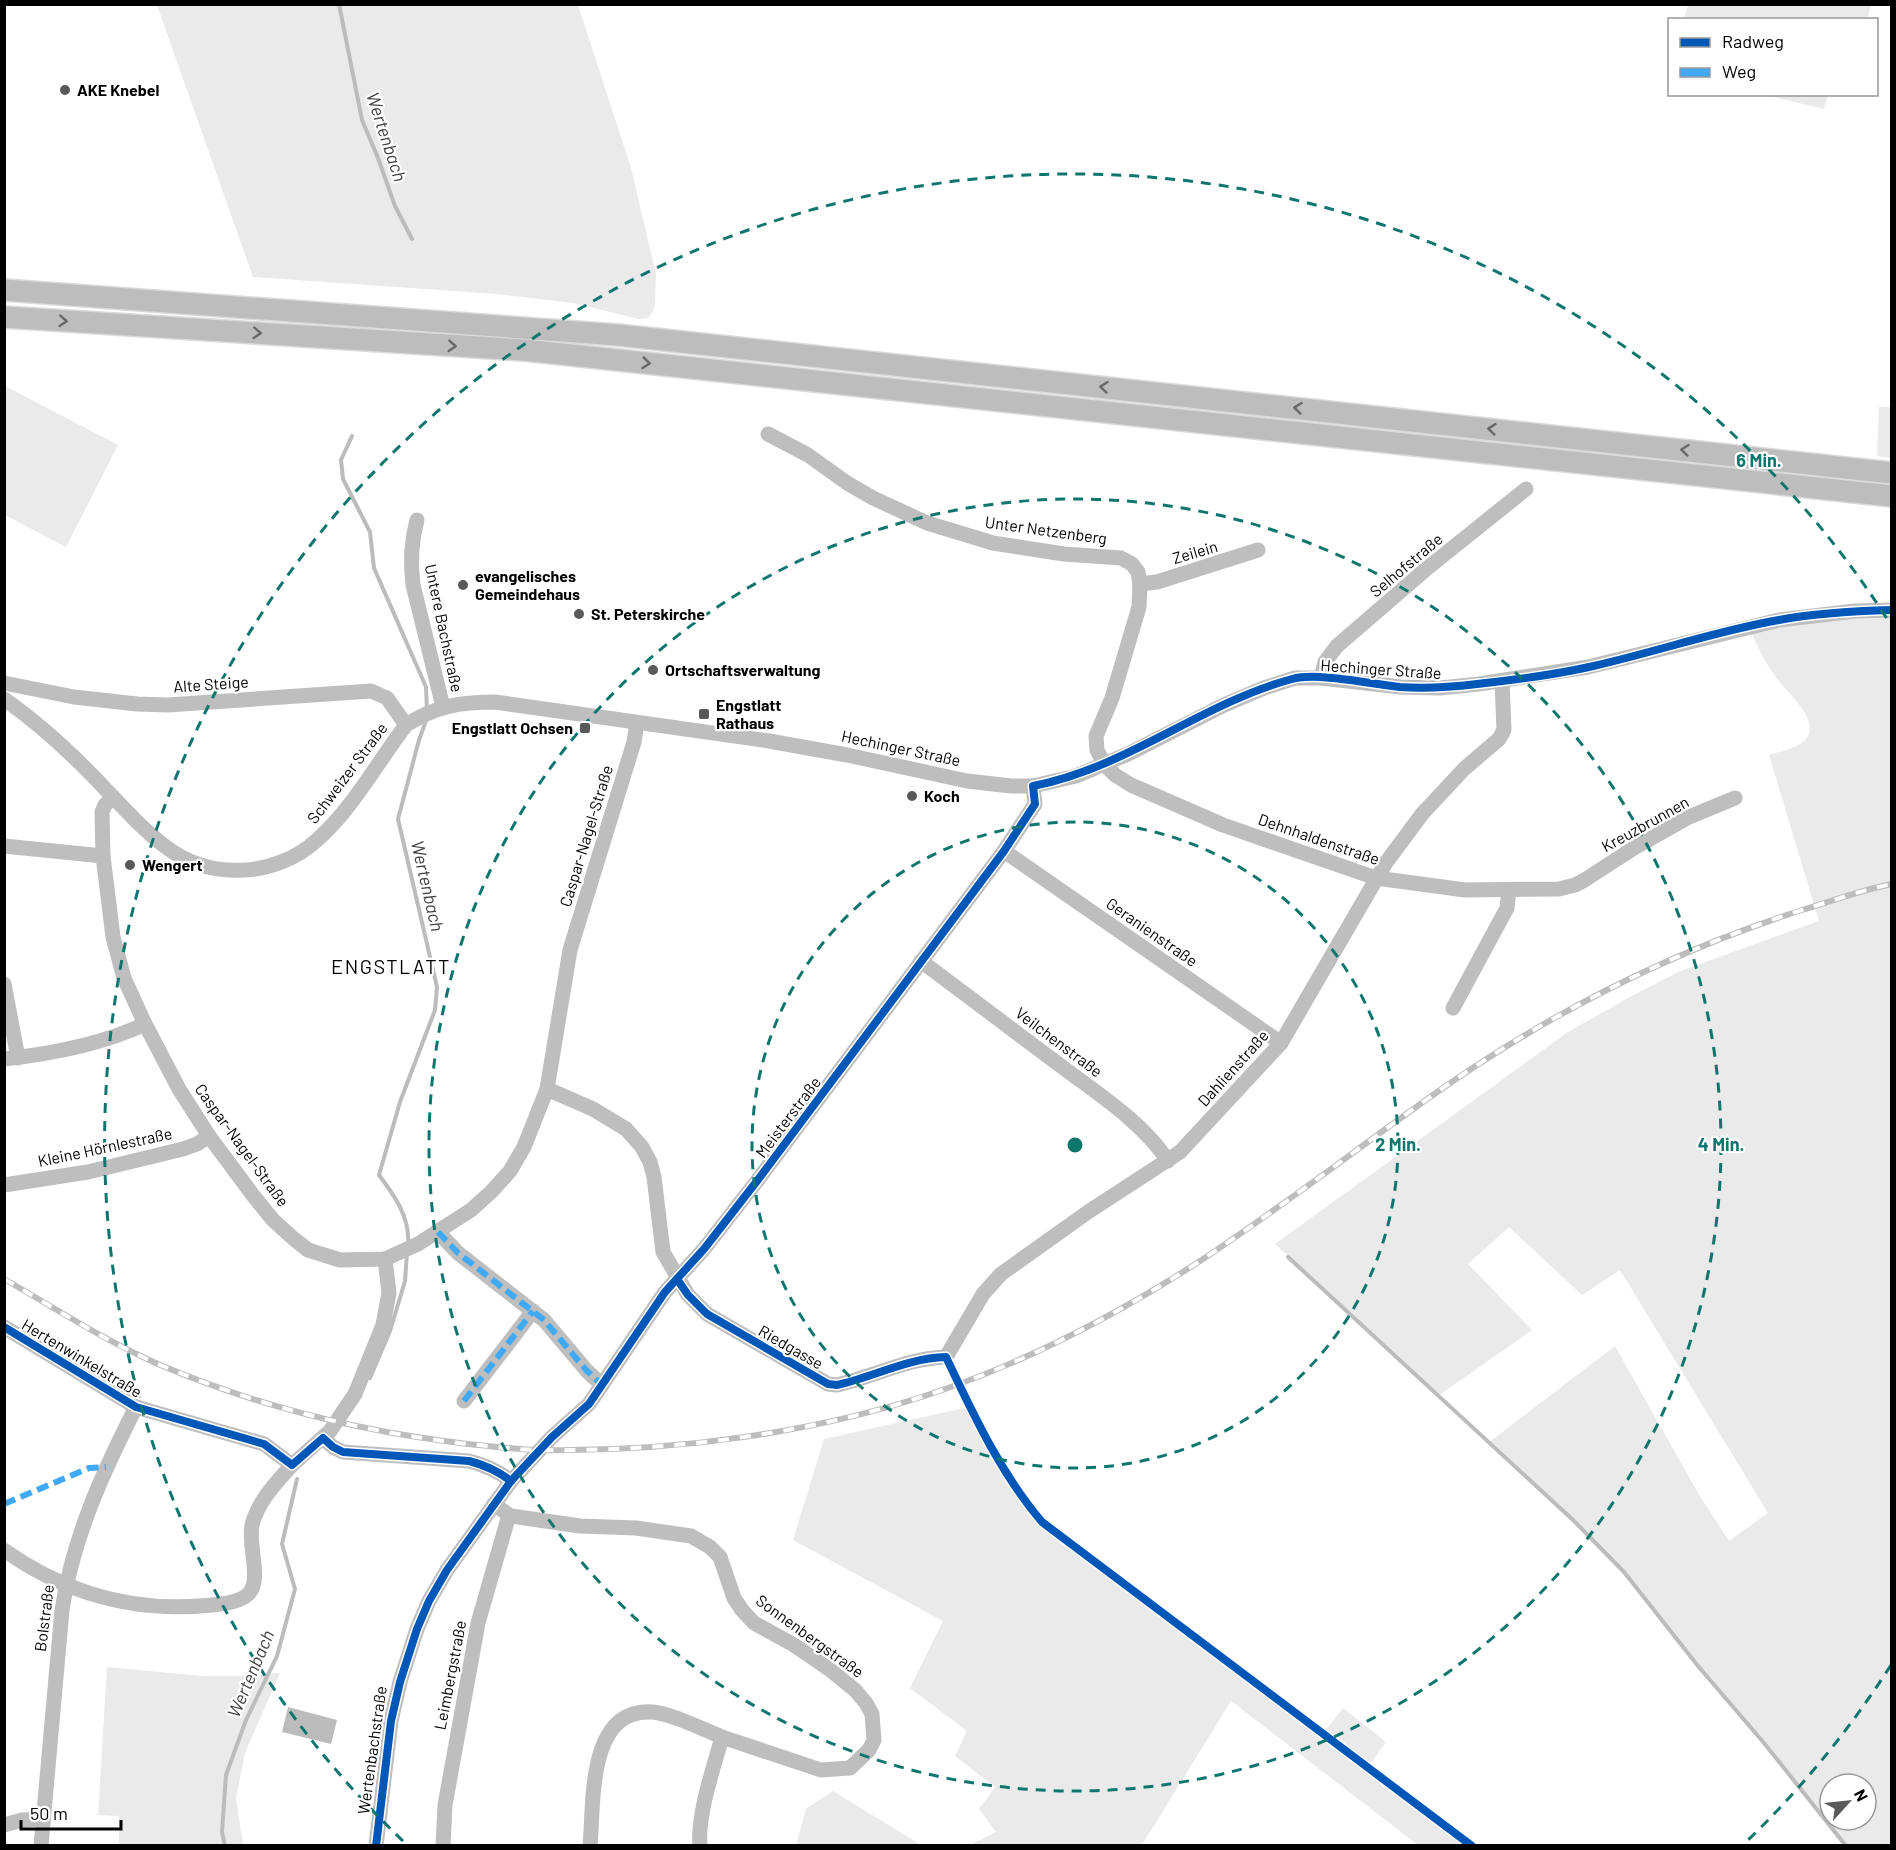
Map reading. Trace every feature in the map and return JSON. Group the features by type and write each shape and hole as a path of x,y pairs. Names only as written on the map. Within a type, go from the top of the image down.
{"highway":[{"path":"4,290 618,335 1892,473"},
{"path":"4,317 524,350 1892,496"}],"street":[{"name":"Unter Netzenberg","path":"768,434 808,455 847,483 873,498 927,523 993,543 1064,554 1121,558 1132,564 1138,572 1140,584"},
{"name":"Selhofstraße","path":"1321,678 1325,662 1337,646 1425,570 1526,489"},
{"name":"Untere Bachstraße","path":"417,520 412,539 413,585 443,707"},
{"name":"Zeilein","path":"1140,584 1157,582 1258,550"},
{"path":"1104,764 1097,750 1096,736 1112,698 1133,628 1140,584"},
{"name":"Hechinger Straße","path":"637,723 779,742 966,781 1033,786 1076,776 1128,754 1224,705 1295,678 1321,678 1421,687 1502,681 1588,667 1749,626 1813,615 1892,610"},
{"name":"Dahlienstraße","path":"946,1357 983,1293 1001,1274 1088,1212 1180,1152 1281,1043 1376,878 1422,814 1464,769 1499,739 1504,730 1502,681"},
{"name":"Alte Steige","path":"4,683 74,697 168,705 371,692 387,698 413,720"},
{"name":"Schweizer Straße","path":"4,699 48,734 167,848 204,866 239,871 280,864 300,855 319,840 359,792 413,720"},
{"path":"413,720 443,707 464,702 495,702 637,723"},
{"name":"Caspar-Nagel-Straße","path":"113,797 105,805 102,813 103,856 113,937 123,978 179,1089 209,1136 273,1220 308,1250 340,1260 391,1256 418,1245 471,1210 510,1171 524,1147 547,1089 570,950 634,742 637,723"},
{"name":"Dehnhaldenstraße","path":"1104,764 1115,775 1131,785 1223,825 1376,878 1465,890 1559,889 1575,885"},
{"name":"Meisterstraße","path":"540,1450 589,1404 665,1292 704,1249 757,1181 1004,851 1035,804 1033,786"},
{"name":"Kreuzbrunnen","path":"1575,885 1689,818 1735,798"},
{"path":"4,846 103,856"},
{"name":"Geranienstraße","path":"1004,851 1281,1043"},
{"path":"1453,1008 1507,908 1509,890"},
{"name":"Veilchenstraße","path":"921,961 1110,1104 1144,1133 1168,1161"},
{"path":"4,984 11,1058 100,1041 145,1024"},
{"name":"Riedgasse","path":"547,1089 593,1109 626,1129 642,1147 650,1162 654,1177 663,1252 688,1295 707,1314 828,1384 837,1385 916,1361 946,1357"},
{"name":"Kleine Hörnlestraße","path":"4,1185 88,1172 172,1152 197,1144 209,1136"},
{"path":"438,1232 458,1253 544,1320 587,1371 602,1385"},
{"path":"4,1550 41,1575 66,1585 135,1604 165,1607 217,1604 247,1595 255,1582 252,1527 257,1509 267,1493 292,1465 323,1438 355,1394 377,1342 389,1293 391,1256"},
{"path":"464,1401 533,1311"},
{"name":"Hertenwinkelstraße","path":"4,1327 136,1407 264,1444 292,1465"},
{"name":"Bolstraße","path":"41,1845 66,1585 86,1514 136,1407"},
{"path":"323,1438 343,1452 469,1461 485,1465 511,1481"},
{"name":"Wertenbachstraße","path":"376,1845 391,1721 406,1659 429,1601 460,1551 494,1504 511,1481 540,1450"},
{"name":"Sonnenbergstraße","path":"494,1504 509,1515 580,1526 636,1527 691,1536 710,1547 720,1557 734,1598 754,1623 820,1663 855,1690 872,1714 874,1740 869,1750 850,1768 821,1770 653,1712 627,1718 614,1726 604,1740 598,1761 590,1845"},
{"name":"Leimbergstraße","path":"443,1845 445,1805 478,1623 509,1515"},
{"path":"700,1845 699,1835 711,1775 722,1737"},
{"path":"4,1825 22,1820 42,1819"}],"shaded area":[{"path":"1688,4 1871,5 1867,18 1684,18"},
{"path":"157,5 578,5 631,168 656,274 653,311 648,318 639,319 573,303 497,294 253,277"},
{"path":"1769,96 1828,96 1824,109"},
{"path":"5,386 118,445 66,547 5,515"},
{"path":"1879,407 1891,407 1891,458 1877,456"},
{"path":"1891,610 1891,1845 1846,1845 1836,1832 1878,1832 1878,1772 1818,1772 1818,1810 1698,1666 1624,1572 1573,1520 1488,1443 1615,1346 1698,1493 1729,1541 1768,1513 1620,1270 1582,1295 1509,1227 1468,1264 1532,1330 1438,1396 1275,1244 1568,1032 1678,972 1819,921 1769,755 1802,743 1809,734 1810,727 1804,711 1775,676 1757,646 1749,626"},
{"path":"969,1407 1023,1499 1042,1522 1323,1733 1343,1708 1386,1742 1369,1766 1472,1845 1418,1845 1231,1701 1142,1845 970,1845 996,1832 979,1809 995,1787 955,1756 967,1731 910,1688 943,1621 793,1540 824,1439"},
{"path":"107,1667 202,1676 280,1673 245,1753 236,1798 243,1845 119,1845 119,1816 98,1815"},
{"path":"288,1707 337,1720 331,1744 282,1732"},
{"path":"833,1791 921,1845 796,1845 806,1809"}],"waterway":[{"name":"Wertenbach","path":"339,4 362,120 395,206 412,239"},
{"name":"Wertenbach","path":"352,436 341,460 343,479 370,532 374,568 426,687 427,711"},
{"name":"Wertenbach","path":"408,1243 404,1215 379,1175 400,1102 435,1010 437,987 398,819 427,718"},
{"name":"Wertenbach","path":"370,1378 390,1331 405,1281 407,1253"},
{"path":"1288,1257 1573,1520 1624,1572 1846,1846"},
{"name":"Wertenbach","path":"225,1846 222,1832 226,1775 246,1720 277,1656 295,1589 282,1544 297,1479"}],"railway":[{"path":"4,1279 119,1345 195,1379 271,1405 389,1432 513,1449 591,1450 695,1443 799,1428 900,1404 948,1388 981,1376 1076,1333 1197,1263 1433,1095 1520,1038 1565,1012 1610,988 1705,945 1802,910 1892,884"}],"marked path":[{"path":"438,1232 458,1253 544,1320 587,1371 602,1385"},
{"path":"464,1401 533,1311"},
{"path":"4,1504 89,1468 106,1467"}],"cycle path":[{"path":"376,1846 391,1721 400,1682 417,1629 429,1601 447,1570 511,1481 552,1437 589,1404 665,1292 704,1249 757,1181 1004,851 1035,804 1033,786 1101,765 1226,704 1292,679 1315,677 1400,687 1449,687 1547,675 1589,667 1731,630 1779,620 1835,613 1892,610"},
{"path":"677,1279 688,1295 707,1314 828,1384 837,1385 904,1364 946,1357 977,1422 1001,1464 1042,1522 1472,1846"},
{"path":"4,1327 136,1407 264,1444 292,1465 323,1438 343,1452 469,1461 491,1469 511,1481"}],"place":[{"name":"AKE Knebel","path":"65,90"},
{"name":"evangelisches Gemeindehaus","path":"463,585"},
{"name":"St. Peterskirche","path":"579,614"},
{"name":"Ortschaftsverwaltung","path":"653,670"},
{"name":"Engstlatt Rathaus","path":"704,714"},
{"name":"Engstlatt Ochsen","path":"585,728"},
{"name":"Koch","path":"912,796"},
{"name":"Wengert","path":"130,865"}],"district":[{"name":"ENGSTLATT","path":"391,967"}]}
